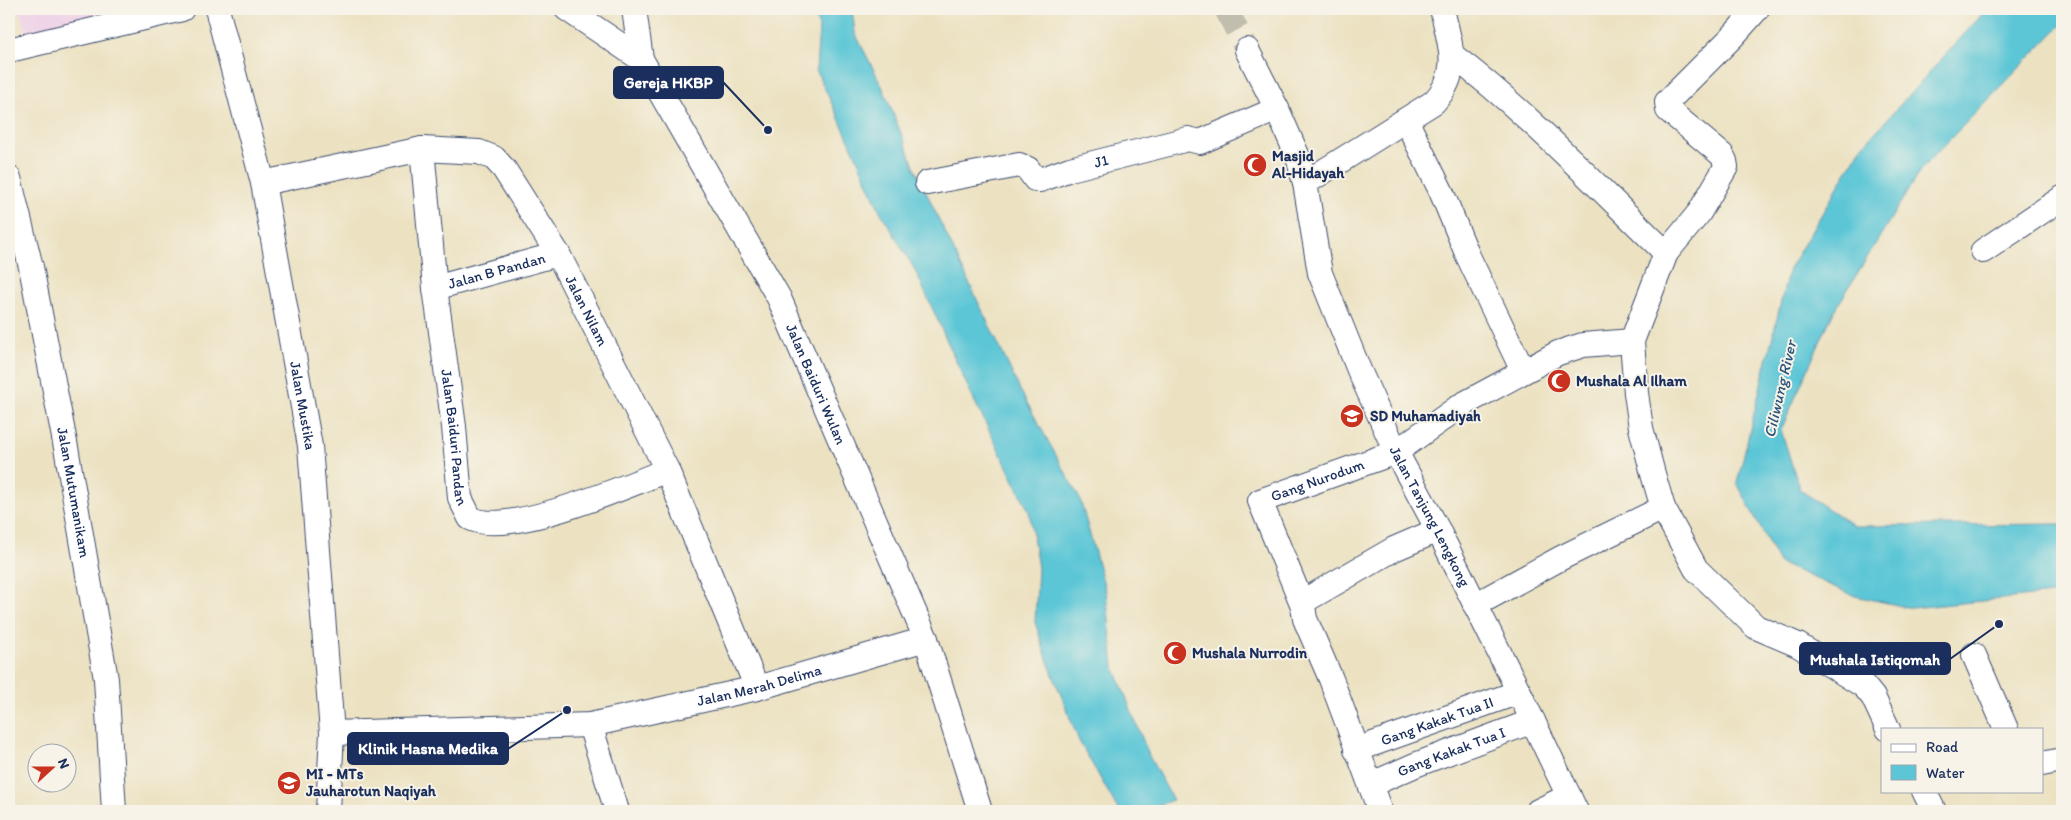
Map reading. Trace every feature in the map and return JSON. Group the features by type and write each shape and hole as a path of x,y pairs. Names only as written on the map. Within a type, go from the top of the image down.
{"street":[{"path":"9,50 182,9"},
{"name":"Jalan Mustika","path":"217,9 264,182 310,446 332,733 328,811"},
{"name":"Jalan Baiduri Wulan","path":"567,9 641,60 778,298 926,640 980,811"},
{"path":"634,9 641,60"},
{"path":"1305,182 1406,120 1434,102 1442,94 1452,73 1452,55 1442,9"},
{"path":"1757,9 1733,36 1666,102 1668,110 1722,155 1726,167 1699,213 1666,253 1632,341 1641,428 1663,508 1696,569 1756,627 1798,645 1864,686 1874,697 1888,728"},
{"name":"Jalan Tanjung Lengkong","path":"1247,50 1277,109 1298,158 1305,182 1323,281 1359,370 1396,452 1438,530 1519,692 1572,804"},
{"path":"1452,55 1486,81 1549,138 1666,253"},
{"name":"J1","path":"927,183 1019,165 1028,169 1034,179 1040,180 1070,169 1150,148 1188,139 1200,142 1277,109"},
{"path":"1406,120 1441,191 1468,256 1523,371"},
{"name":"Jalan Nilam","path":"264,182 422,149 479,152 494,158 504,169 558,254 667,470 757,688"},
{"name":"Jalan Baiduri Pandan","path":"422,149 435,288 454,427 460,498 470,518 482,523 495,523 554,512 608,494 667,470"},
{"name":"Jalan Mutumanikam","path":"9,178 31,268 106,679 114,811"},
{"path":"1983,251 2062,198"},
{"name":"Jalan B Pandan","path":"435,288 558,254"},
{"path":"1396,452 1460,406 1558,353 1583,345 1632,341"},
{"name":"Gang Nurodum","path":"1303,606 1260,500 1396,452"},
{"path":"1475,605 1561,558 1663,508"},
{"path":"1380,811 1331,679 1305,619 1304,601 1394,549 1438,530"},
{"name":"Jalan Merah Delima","path":"332,733 590,726 757,688 926,640"},
{"path":"1974,655 2006,728"},
{"name":"Gang Kakak Tua II","path":"1356,750 1519,692"},
{"name":"Gang Kakak Tua I","path":"1370,784 1533,721"},
{"path":"590,726 617,811"},
{"path":"2044,764 2062,760"},
{"path":"1924,792 1934,811"},
{"path":"1538,811 1572,804"}],"shaded area":[{"path":"18,9 140,9 33,48"}],"water":[{"path":"814,9 852,9 855,33 882,86 917,173 1020,390 1080,499 1106,592 1114,667 1150,758 1173,800 1141,811 1119,811 1079,741 1048,662 1035,622 1038,568 1029,511 971,394 915,270 880,211 816,70 819,28"},
{"name":"Ciliwung River","path":"1987,9 2062,9 2062,24 1921,169 1832,315 1781,430 1800,490 1854,526 2062,524 2062,593 1911,608 1855,596 1779,563 1737,483 1789,269 1861,148"}],"tunnel":[{"path":"1226,9 1247,50"}],"place":[{"name":"Gereja HKBP","path":"768,130"},
{"name":"Masjid Al-Hidayah","path":"1255,165"},
{"name":"Mushala Al Ilham","path":"1559,381"},
{"name":"SD Muhamadiyah","path":"1352,416"},
{"name":"Mushala Istiqomah","path":"1999,624"},
{"name":"Mushala Nurrodin","path":"1175,653"},
{"name":"Klinik Hasna Medika","path":"567,710"},
{"name":"MI - MTs Jauharotun Naqiyah","path":"289,783"}]}
